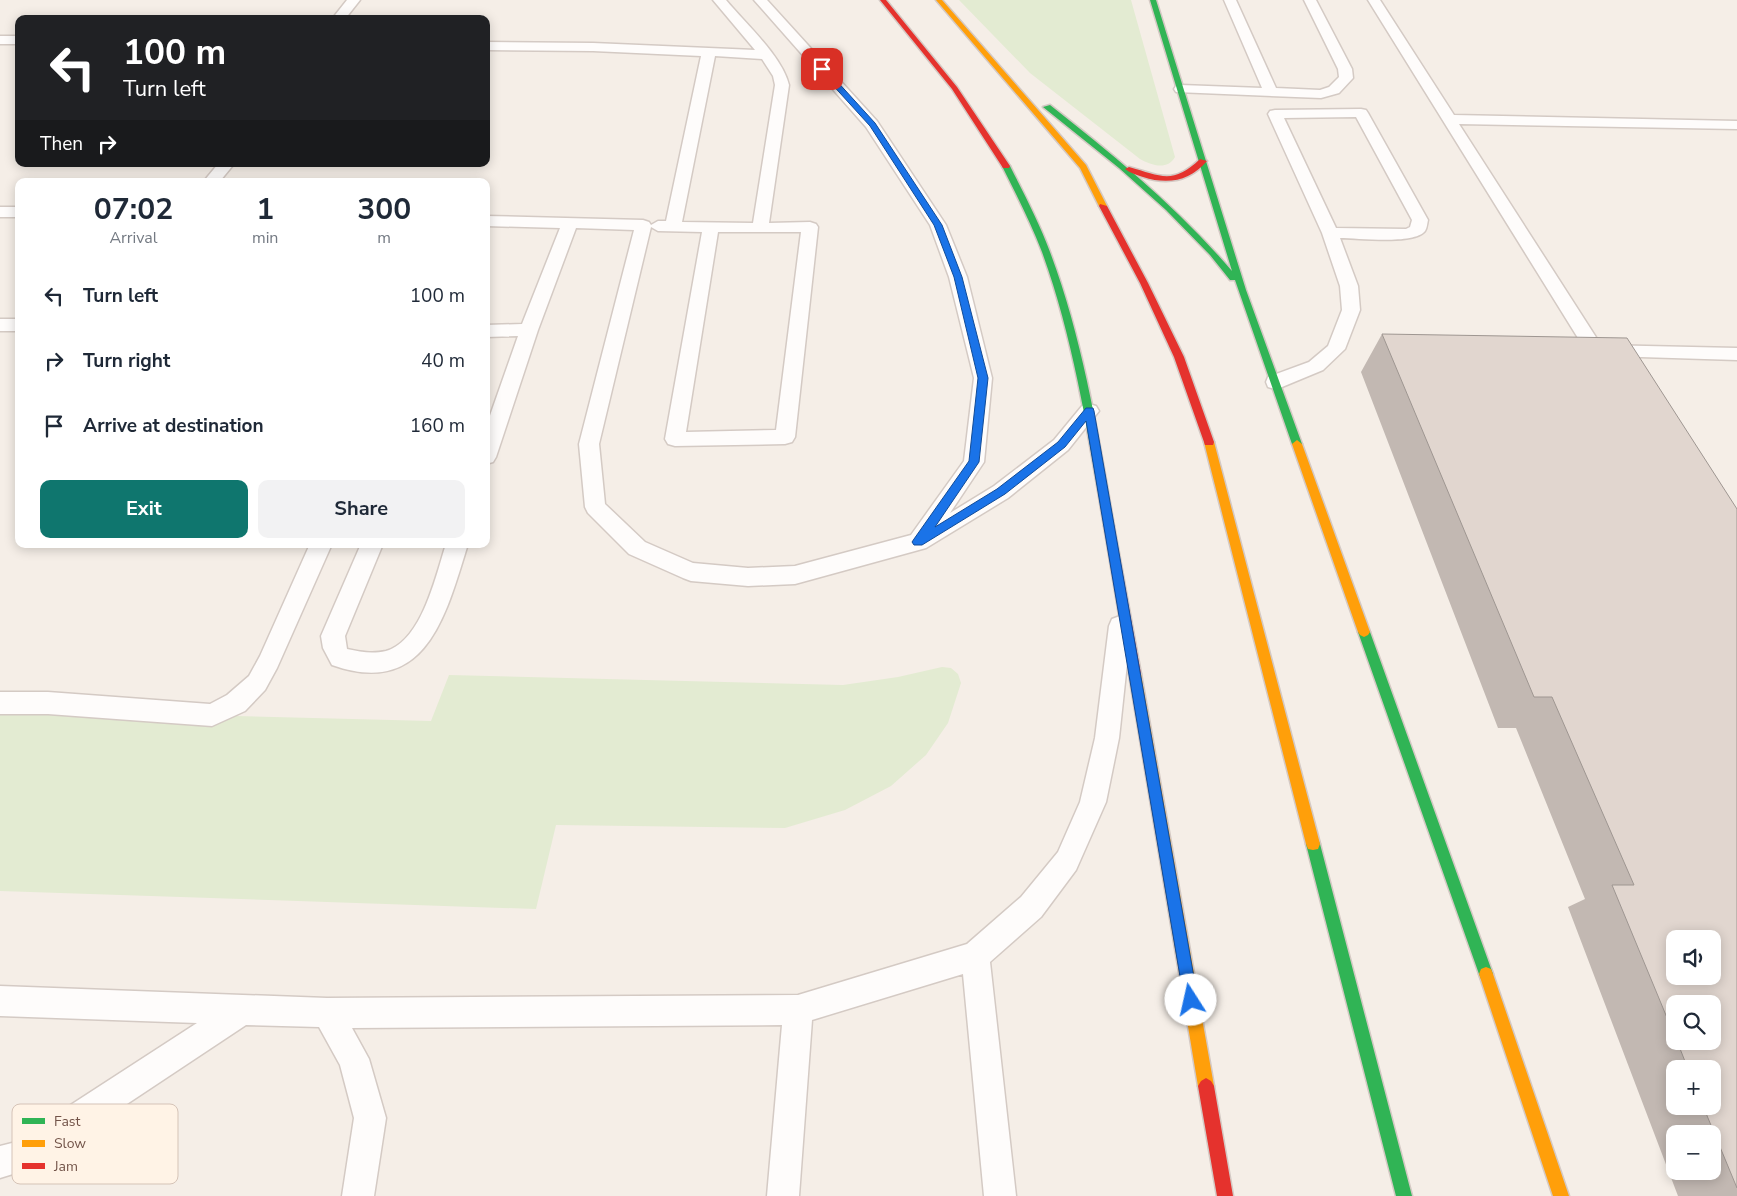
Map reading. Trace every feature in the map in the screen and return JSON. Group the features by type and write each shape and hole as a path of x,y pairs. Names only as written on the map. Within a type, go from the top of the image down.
{"main road":[{"path":"883,0 926,48 992,139 1018,187 1048,254 1070,329 1089,411 1225,1196"},
{"path":"939,0 1083,168 1144,283 1179,357 1211,449 1404,1196"},
{"path":"1153,0 1242,290 1514,1051 1561,1196"},
{"path":"1000,71 1124,167 1219,258 1242,290"},
{"path":"1124,167 1159,180 1174,180 1184,178 1197,170 1203,161"}],"lane":[{"path":"341,15 354,0"},
{"path":"719,0 766,55 780,76 782,86 760,228"},
{"path":"760,0 872,124 938,225 958,277 983,378 974,462 918,542"},
{"path":"1230,0 1271,93"},
{"path":"1181,89 1321,94 1334,90 1346,78 1345,68 1310,0"},
{"path":"1374,0 1451,119 1610,376"},
{"path":"0,40 15,40"},
{"path":"490,46 766,55"},
{"path":"673,226 708,52"},
{"path":"1275,382 1316,366 1336,349 1351,310 1349,286 1330,233 1275,114 1361,113 1420,220 1418,229 1409,234 1330,233"},
{"path":"1451,119 1737,125"},
{"path":"214,178 224,167"},
{"path":"0,212 15,212"},
{"path":"490,221 760,228 810,227 786,437 675,439 711,227"},
{"path":"490,445 529,330 570,224"},
{"path":"643,225 589,444 595,507 637,548 691,572 748,578 795,575 918,542 1009,486 1061,445 1089,411"},
{"path":"0,325 15,325"},
{"path":"490,331 529,330"},
{"path":"1595,350 1737,354"},
{"path":"0,703 48,703 212,715 236,704 257,683 265,668 319,548"},
{"path":"370,548 334,636 335,648 340,658 356,663 389,662 407,653 420,640 430,623 456,548"},
{"path":"0,1001 327,1013 798,1010 975,956 1031,907 1067,861 1093,802 1107,738 1123,606"},
{"path":"975,956 1000,1196"},
{"path":"99,1104 240,1010"},
{"path":"783,1196 798,1010"},
{"path":"327,1013 354,1059 370,1118 358,1196"}],"green space":[{"path":"959,0 1131,0 1175,157 1168,164 1159,166 1140,159 1030,73"},
{"path":"942,667 951,668 958,674 961,683 948,723 926,755 891,786 845,810 785,828 556,825 536,909 0,891 0,710 431,721 449,675 843,685 898,677"}],"building":[{"path":"1382,334 1627,338 1737,509 1737,1188 1721,1149 1721,1125 1711,1125 1707,1115 1721,1115 1721,1060 1684,1060 1681,1050 1721,1050 1721,995 1666,995 1666,1015 1612,885 1634,885 1552,697 1534,697"}],"traffic: fast":[{"path":"1153,0 1242,290 1297,444"},
{"path":"1047,107 1097,146 1169,208 1233,278"},
{"path":"1006,166 1028,208 1046,252 1073,341 1109,526"},
{"path":"1364,632 1486,974"},
{"path":"1313,844 1404,1196"}],"traffic: slow":[{"path":"939,0 1083,167 1103,206"},
{"path":"1209,442 1313,844"},
{"path":"1297,444 1364,632"},
{"path":"1135,674 1206,1086"},
{"path":"1486,974 1561,1196"}],"traffic: jam":[{"path":"883,0 955,88 1006,166"},
{"path":"1129,169 1159,179 1168,179 1186,175 1203,161"},
{"path":"1103,206 1144,283 1179,357 1209,442"},
{"path":"1109,526 1135,674"},
{"path":"1206,1086 1225,1196"}],"route":[{"path":"822,69 872,124 938,225 958,277 983,378 974,462 918,542 1001,492 1061,445 1089,411 1191,1000"}]}
